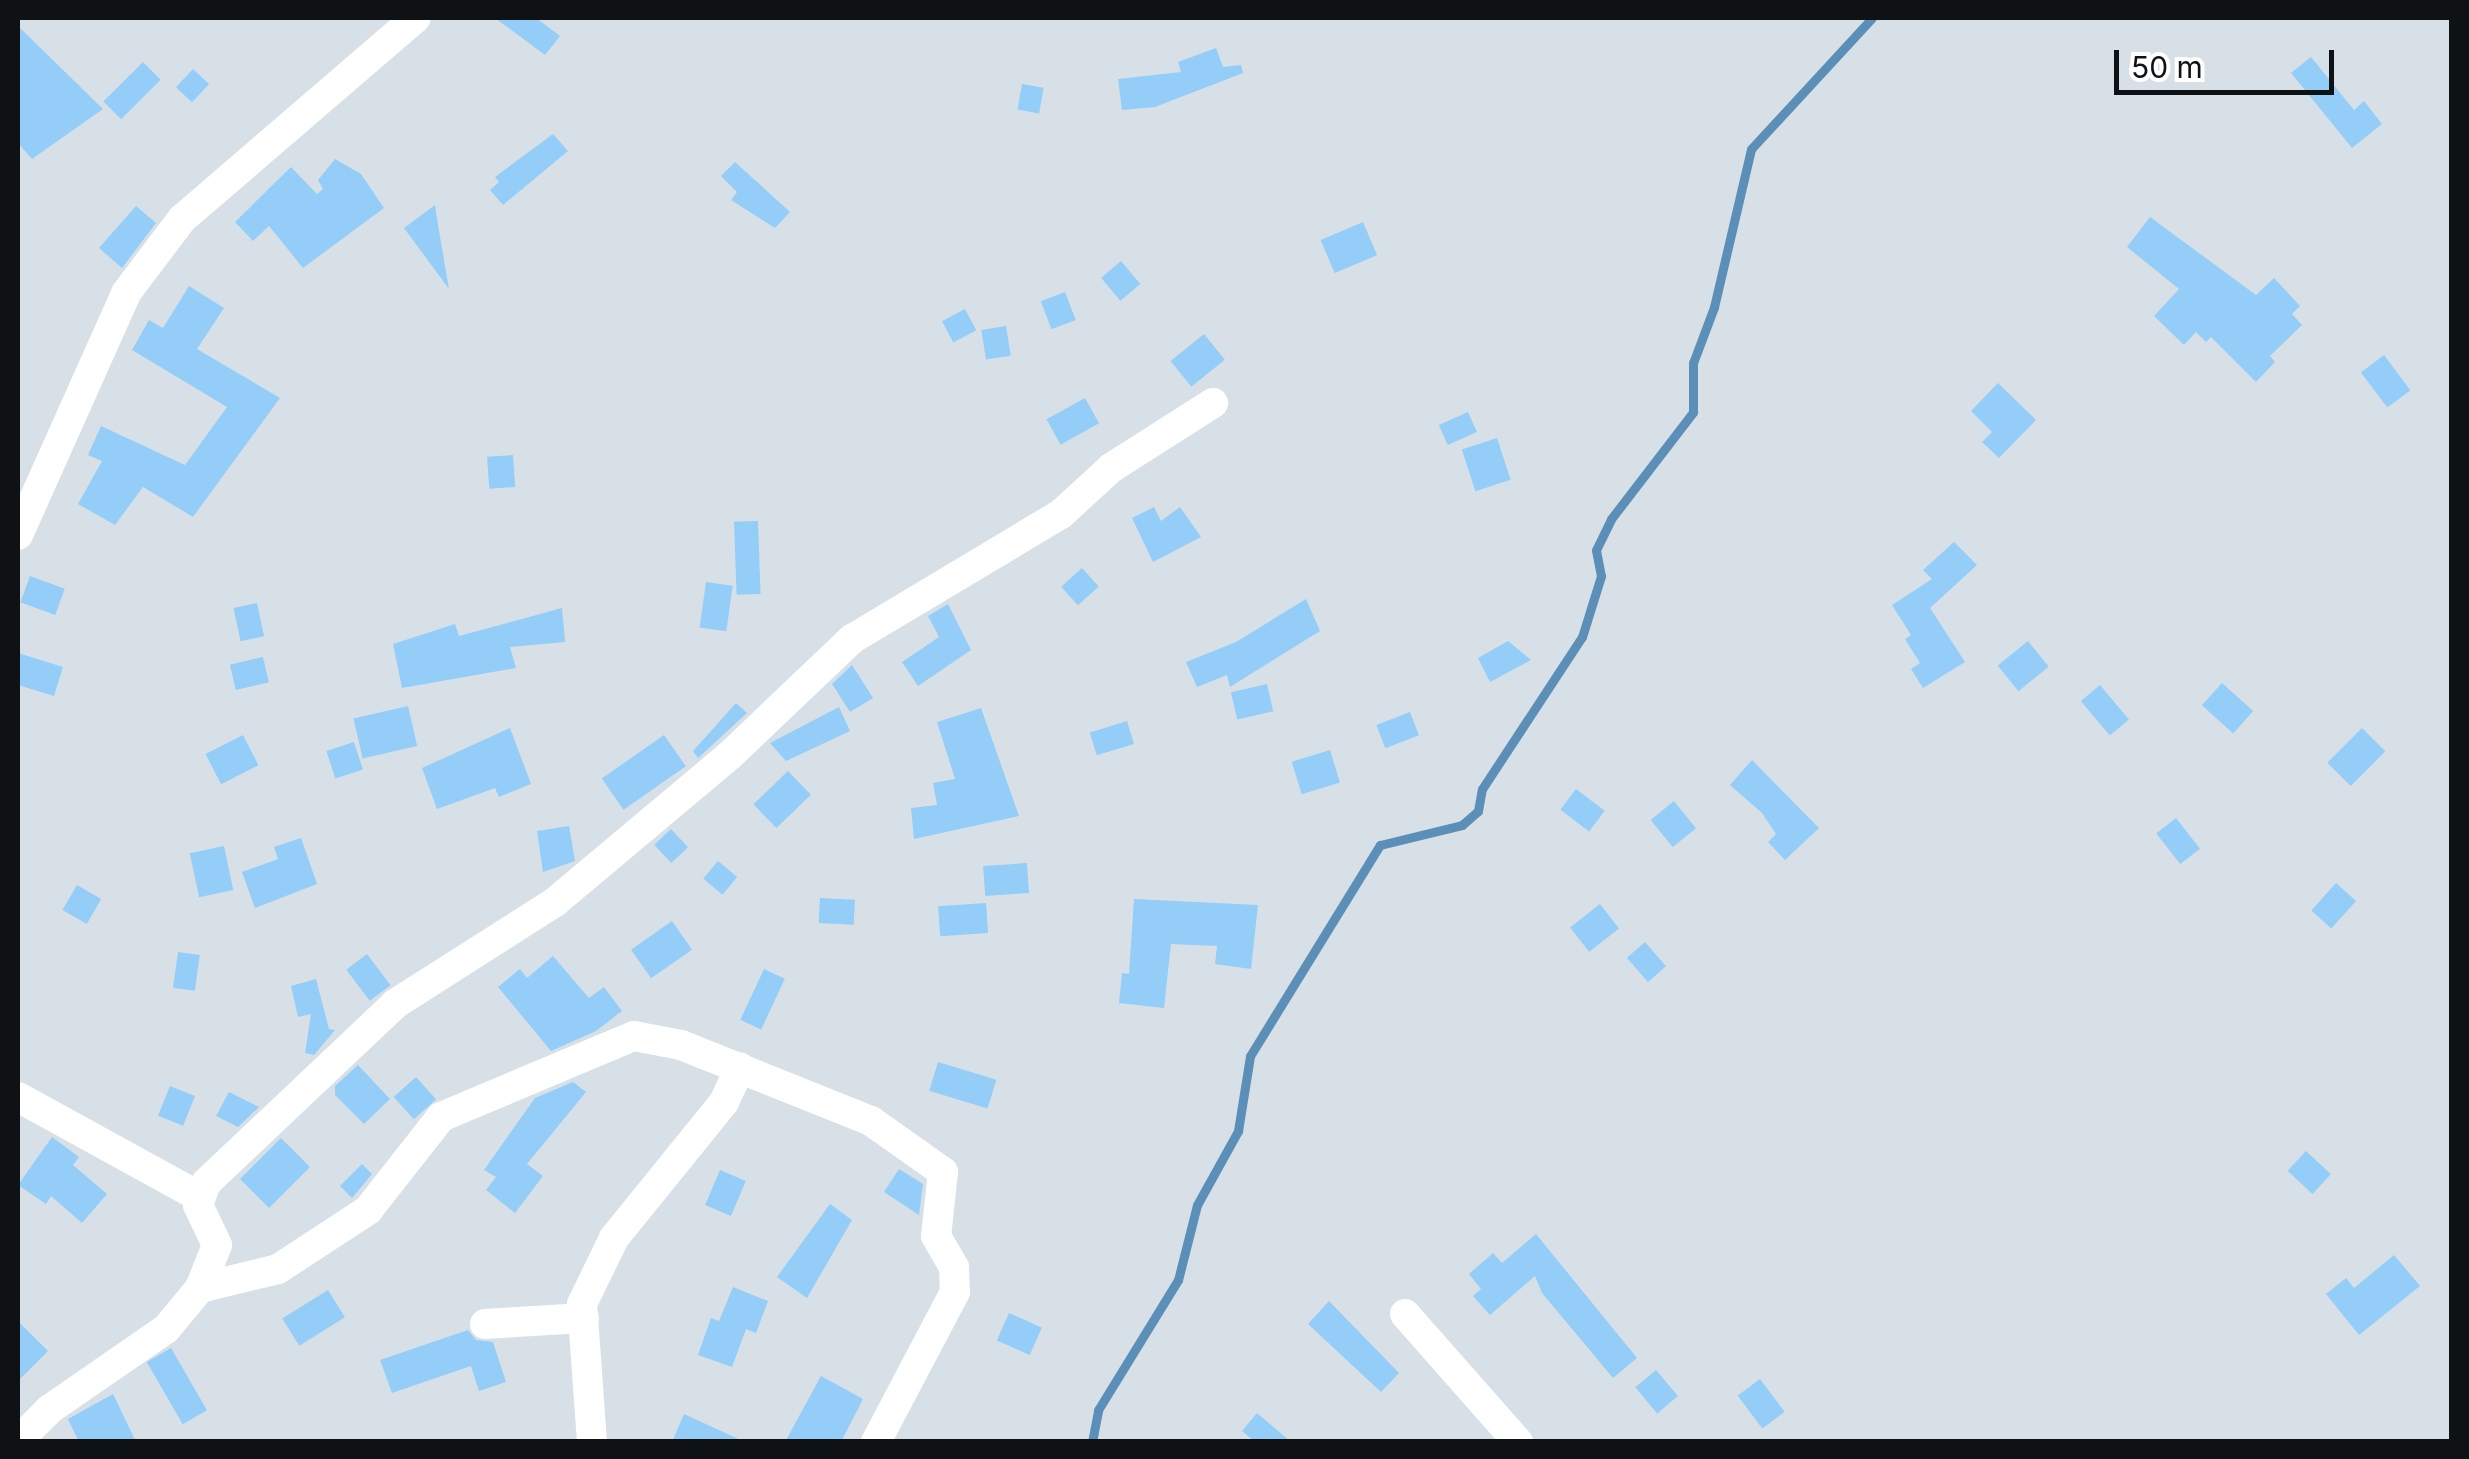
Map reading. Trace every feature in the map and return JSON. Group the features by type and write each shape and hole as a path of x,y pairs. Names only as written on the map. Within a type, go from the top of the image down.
{"street":[{"path":"18,530 126,294 182,219 416,18"},
{"path":"198,1196 395,1004 555,902 729,756 852,639 1060,514 1110,468 1213,403"},
{"path":"200,1288 278,1269 368,1210 441,1118 634,1036 681,1044 871,1121 943,1172 936,1236 954,1267 955,1292 876,1442"},
{"path":"592,1442 582,1304 614,1238 724,1102 740,1068"},
{"path":"18,1097 198,1196 217,1244 200,1288 166,1329 50,1408 18,1441"},
{"path":"1405,1314 1518,1442"},
{"path":"485,1324 584,1318"}],"building":[{"path":"495,18 536,18 560,36 545,55"},
{"path":"18,26 103,109 32,159 18,143"},
{"path":"1216,48 1223,67 1241,65 1243,73 1155,107 1122,110 1118,79 1181,72 1178,62"},
{"path":"2311,57 2354,110 2364,101 2382,124 2352,148 2291,73"},
{"path":"143,62 161,80 121,119 103,102"},
{"path":"193,69 209,84 192,102 176,87"},
{"path":"1022,84 1044,88 1039,113 1017,110"},
{"path":"553,134 568,151 503,205 490,190 499,182 495,177"},
{"path":"335,159 361,174 384,208 303,268 269,226 253,241 235,222 291,167 317,194 323,189 318,180"},
{"path":"735,162 790,212 775,228 731,200 737,192 721,176"},
{"path":"435,205 439,231 449,289 404,228"},
{"path":"136,206 156,223 122,268 99,248"},
{"path":"2150,217 2256,295 2274,278 2300,306 2292,314 2302,325 2270,356 2275,362 2256,382 2211,337 2206,342 2196,332 2184,345 2154,316 2179,289 2127,247"},
{"path":"1363,222 1377,255 1335,273 1321,240"},
{"path":"1121,261 1140,284 1120,301 1101,278"},
{"path":"189,286 224,308 197,349 280,398 193,517 143,487 115,525 78,504 102,461 88,455 101,426 185,465 227,407 132,350 149,320 163,328"},
{"path":"1065,292 1076,320 1051,329 1041,301"},
{"path":"965,309 976,330 953,342 942,321"},
{"path":"1006,326 1011,356 986,360 981,330"},
{"path":"1204,334 1225,360 1191,387 1171,361"},
{"path":"2384,355 2410,390 2387,408 2361,372"},
{"path":"1998,383 2036,420 1999,458 1982,442 1992,432 1971,411"},
{"path":"1085,398 1099,423 1061,445 1047,419"},
{"path":"1468,412 1477,432 1448,445 1439,425"},
{"path":"1497,438 1511,480 1475,491 1462,449"},
{"path":"513,455 515,487 489,489 487,457"},
{"path":"1154,507 1161,521 1180,507 1201,537 1153,562 1132,518"},
{"path":"758,521 761,594 737,595 734,522"},
{"path":"1954,542 1977,565 1930,608 1965,662 1923,688 1911,669 1920,663 1905,639 1911,635 1892,605 1932,579 1923,570"},
{"path":"1082,568 1099,587 1078,605 1061,587"},
{"path":"30,576 65,589 55,615 20,602"},
{"path":"706,582 733,586 726,631 700,628"},
{"path":"1306,599 1320,631 1230,687 1227,675 1197,687 1186,662 1236,642"},
{"path":"257,603 264,636 241,641 234,608"},
{"path":"948,604 971,650 918,686 902,662 939,637 928,616"},
{"path":"562,608 565,642 510,647 516,668 402,688 393,644 455,624 459,636"},
{"path":"1508,641 1531,660 1490,682 1478,658"},
{"path":"2028,641 2049,667 2018,691 1998,666"},
{"path":"18,653 63,667 54,696 18,685"},
{"path":"263,657 269,682 236,690 230,665"},
{"path":"852,665 873,698 850,712 832,684"},
{"path":"2222,683 2253,711 2233,733 2202,705"},
{"path":"1267,684 1273,711 1237,720 1231,692"},
{"path":"2100,685 2129,719 2110,736 2081,701"},
{"path":"736,703 747,713 698,758 693,751"},
{"path":"408,706 417,746 363,759 353,719"},
{"path":"839,707 850,731 786,761 770,743"},
{"path":"981,708 1019,816 914,839 911,808 937,805 933,783 955,779 937,722"},
{"path":"1410,712 1419,735 1385,748 1376,725"},
{"path":"1127,721 1134,744 1097,755 1090,732"},
{"path":"510,728 531,784 499,797 495,788 437,809 422,768"},
{"path":"2362,728 2385,751 2351,786 2327,763"},
{"path":"243,735 258,765 221,784 206,754"},
{"path":"664,735 686,766 624,810 602,779"},
{"path":"354,742 363,770 335,779 326,751"},
{"path":"1330,750 1340,783 1302,794 1292,762"},
{"path":"1752,760 1819,828 1785,860 1768,842 1776,834 1762,813 1730,785"},
{"path":"788,771 811,795 776,828 753,804"},
{"path":"1576,789 1605,811 1589,831 1560,810"},
{"path":"1674,801 1696,828 1673,847 1651,820"},
{"path":"2176,818 2200,849 2180,864 2156,833"},
{"path":"569,826 575,861 543,872 537,831"},
{"path":"671,829 688,847 671,863 654,845"},
{"path":"301,838 317,884 255,908 242,872 278,859 274,847"},
{"path":"224,846 233,890 199,897 190,853"},
{"path":"718,861 737,877 722,895 703,879"},
{"path":"1027,863 1029,893 985,896 983,866"},
{"path":"2336,883 2356,901 2331,929 2311,910"},
{"path":"77,885 101,899 87,924 62,910"},
{"path":"820,898 855,900 854,925 819,923"},
{"path":"1134,899 1258,905 1251,969 1215,964 1217,946 1171,944 1164,1008 1119,1003 1122,973 1129,974"},
{"path":"986,903 988,933 940,936 938,906"},
{"path":"1600,904 1619,928 1589,952 1570,927"},
{"path":"672,921 692,950 651,978 631,950"},
{"path":"1645,942 1666,966 1648,982 1627,958"},
{"path":"178,952 200,955 195,991 173,988"},
{"path":"367,954 390,985 370,1001 346,970"},
{"path":"553,956 589,998 604,987 622,1011 596,1031 551,1051 498,987 520,969 527,978"},
{"path":"764,969 785,979 761,1029 740,1020"},
{"path":"316,979 329,1029 335,1030 314,1055 305,1053 311,1014 298,1017 291,986"},
{"path":"938,1062 996,1080 988,1109 929,1091"},
{"path":"358,1065 390,1099 364,1124 335,1095 335,1086"},
{"path":"416,1077 436,1099 414,1119 394,1097"},
{"path":"573,1082 586,1092 527,1164 543,1176 515,1213 486,1190 496,1177 484,1170 535,1098"},
{"path":"170,1086 195,1096 183,1126 158,1116"},
{"path":"229,1092 259,1107 238,1127 216,1116"},
{"path":"52,1137 79,1157 73,1165 107,1194 82,1223 51,1196 46,1204 18,1185"},
{"path":"281,1138 310,1167 269,1208 240,1179"},
{"path":"2306,1151 2331,1174 2312,1194 2288,1171"},
{"path":"362,1164 372,1174 352,1198 340,1186"},
{"path":"899,1169 923,1184 919,1215 884,1192"},
{"path":"720,1170 746,1181 731,1216 705,1205"},
{"path":"830,1204 852,1220 807,1298 777,1277"},
{"path":"1536,1234 1637,1358 1613,1378 1542,1293 1535,1276 1490,1315 1473,1296 1481,1289 1469,1274 1493,1253 1502,1263"},
{"path":"2394,1255 2420,1286 2359,1335 2326,1294 2346,1278 2354,1288"},
{"path":"733,1287 768,1301 756,1333 746,1329 732,1367 698,1355 711,1318 719,1321"},
{"path":"328,1290 345,1317 299,1346 282,1319"},
{"path":"1329,1301 1399,1373 1381,1392 1308,1324"},
{"path":"1009,1313 1042,1328 1030,1355 997,1340"},
{"path":"18,1321 48,1351 18,1381"},
{"path":"468,1330 476,1340 493,1342 506,1382 479,1391 471,1366 392,1393 380,1360"},
{"path":"171,1348 207,1410 183,1424 147,1362"},
{"path":"1656,1370 1678,1396 1657,1413 1635,1387"},
{"path":"821,1376 863,1399 841,1442 785,1442"},
{"path":"1760,1379 1785,1412 1762,1429 1738,1396"},
{"path":"113,1394 136,1442 79,1442 68,1419"},
{"path":"1257,1413 1291,1442 1255,1442 1242,1431"},
{"path":"684,1414 745,1442 672,1442"}],"waterway":[{"path":"1092,1442 1098,1410 1178,1280 1197,1205 1238,1131 1250,1056 1380,845 1462,825 1478,811 1482,789 1582,637 1601,576 1596,550 1611,519 1693,412 1693,363 1714,307 1751,149 1872,18"}]}
